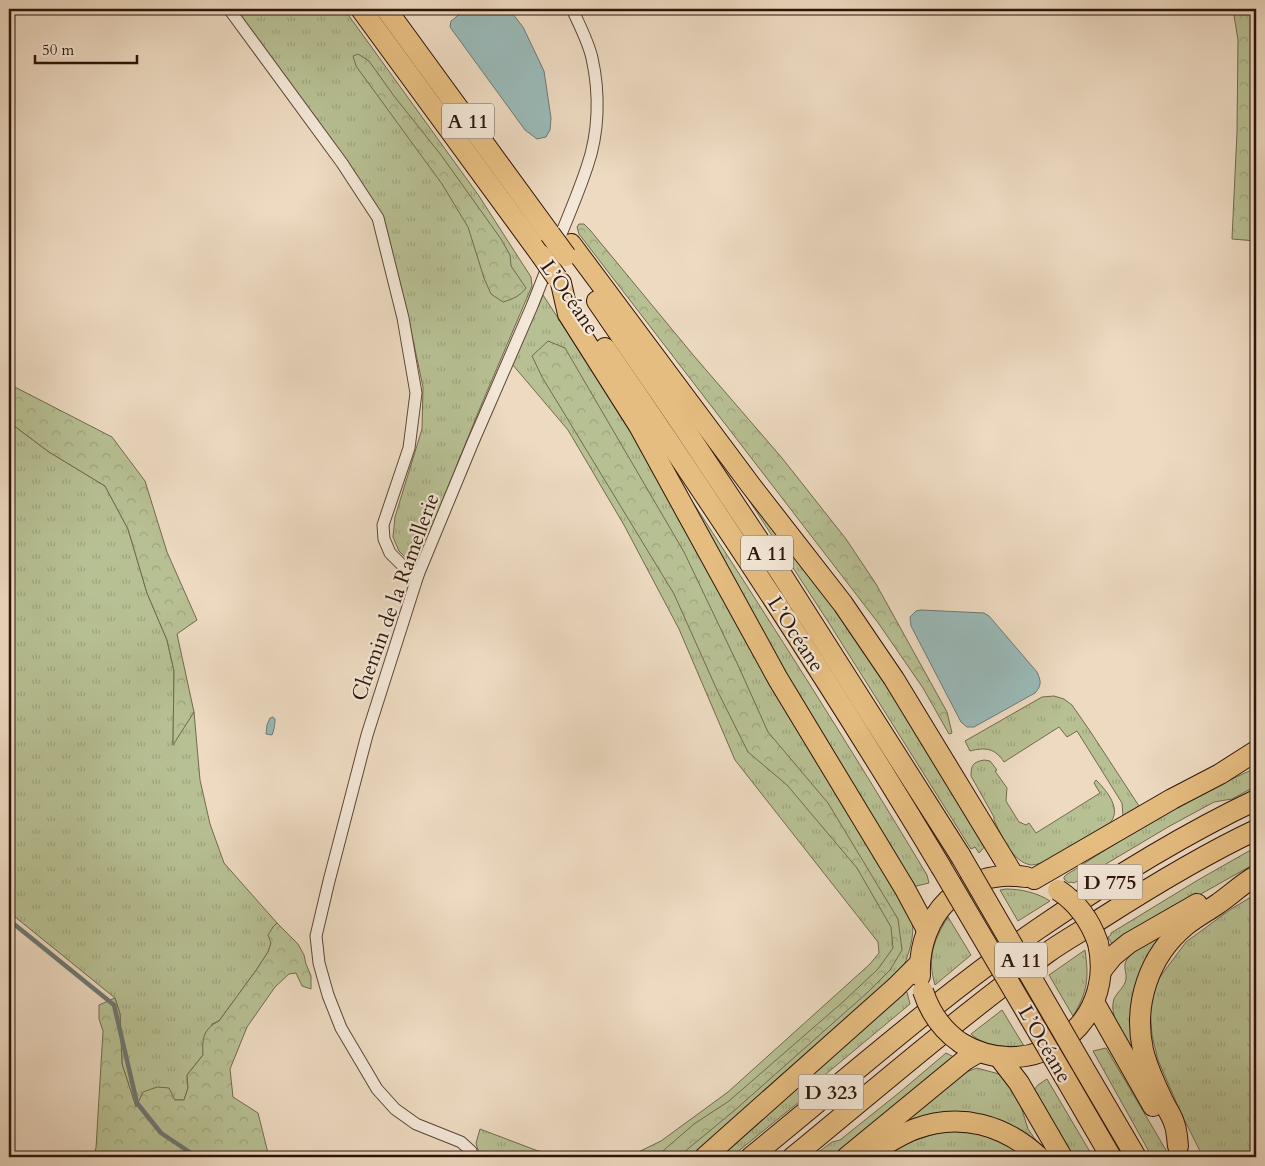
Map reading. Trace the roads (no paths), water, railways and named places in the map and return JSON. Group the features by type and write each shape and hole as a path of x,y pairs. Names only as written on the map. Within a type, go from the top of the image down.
{"highway":[{"name":"L’Océane","path":"361,9 559,280 761,579 941,867 1111,1157"},
{"name":"L’Océane","path":"386,9 550,234 569,250 740,511 960,855 1136,1157"},
{"path":"569,250 843,604 1024,877"},
{"path":"559,280 568,314 638,426 778,679 905,889 927,930"},
{"path":"1024,877 1220,774 1256,751"},
{"path":"1220,774 1256,762"},
{"name":"D 775","path":"972,978 1038,929 1132,868 1193,832 1256,800"},
{"name":"D 775","path":"987,998 1049,952 1144,891 1256,830"},
{"path":"1024,877 1058,890 1080,909 1091,925 1100,952 1101,971 1099,986 1094,1002 1082,1022 1072,1034 1059,1044 1030,1056 999,1057 979,1052 961,1043 937,1021 922,991 919,964 921,947 927,930 939,910 962,889 976,882 991,878 1024,877"},
{"path":"1101,971 1112,956 1129,943 1220,891 1252,878"},
{"path":"1180,1151 1175,1124 1152,1076 1143,1049 1140,1022 1144,987 1155,962 1170,941 1184,927 1252,878"},
{"path":"705,1157 896,987 919,964"},
{"name":"D 323","path":"752,1157 972,978"},
{"name":"D 323","path":"793,1157 987,998"},
{"path":"1094,1002 1180,1151"},
{"path":"847,1157 965,1060 979,1052"},
{"path":"999,1057 1019,1084 1062,1157"},
{"path":"865,1157 916,1129 934,1124 955,1122 974,1123 993,1128 1028,1147 1039,1157"}],"street":[{"path":"229,9 342,163 378,218 403,318 416,393 409,448 383,525 384,539 390,554 408,571 418,575"},
{"name":"Chemin de la Ramellerie","path":"473,1157 471,1151 461,1142 416,1124 394,1109 377,1089 341,1028 328,995 316,936 367,735 418,575 532,306 588,166 598,111 596,83 592,57 572,9"}],"water":[{"path":"466,9 509,9 523,27 544,71 551,118 550,130 546,137 537,139 525,130 450,27 451,21"},
{"path":"916,611 984,613 989,616 1037,672 1040,683 1039,688 1035,693 974,727 967,727 961,722 911,626 910,617"},
{"path":"273,717 275,721 272,735 266,734 267,725 270,718"}],"waterway":[{"path":"9,920 114,1005 137,1103 161,1133 197,1157"}]}
